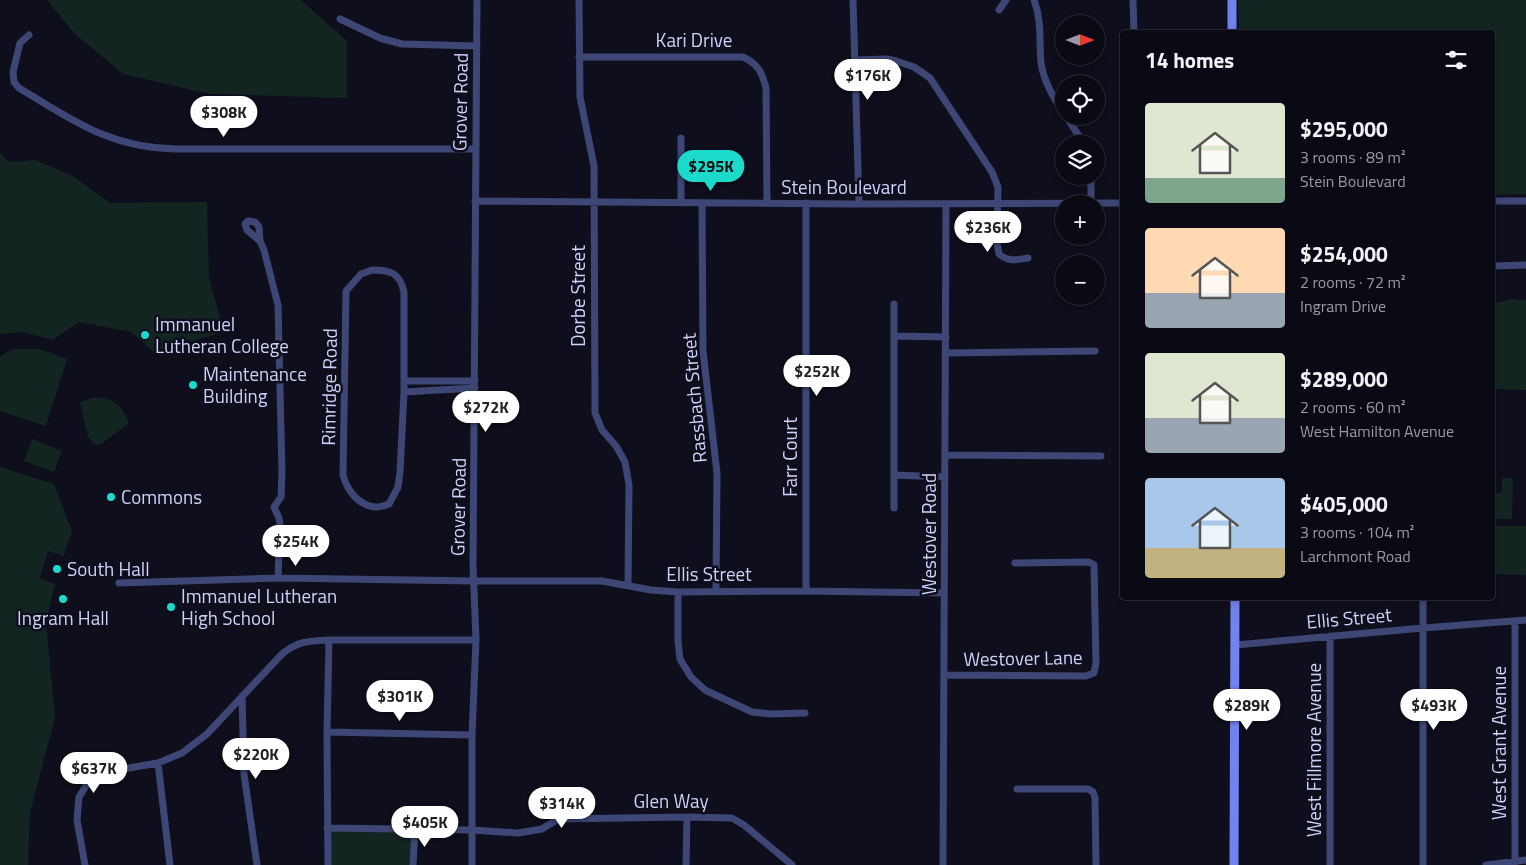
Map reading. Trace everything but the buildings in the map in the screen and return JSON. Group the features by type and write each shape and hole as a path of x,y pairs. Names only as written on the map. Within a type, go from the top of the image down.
{"street":[{"name":"Grover Road","path":"472,865 472,735 476,640 474,581 477,0"},
{"name":"Dorbe Street","path":"579,0 580,98 594,166 595,413 602,430 616,446 624,462 629,485 628,585"},
{"path":"853,0 859,203"},
{"path":"999,10 1006,0"},
{"path":"1034,0 1040,24 1041,64 1045,80 1055,100"},
{"path":"1133,0 1134,30"},
{"path":"1232,0 1232,30"},
{"path":"340,19 380,38 402,44 477,46"},
{"path":"29,35 20,43 13,72 14,82 19,88 98,134 124,143 144,148 176,149 475,149"},
{"name":"Kari Drive","path":"579,57 743,57 751,61 763,75 766,88 768,203"},
{"path":"856,60 887,59 896,61 914,67 930,78 937,86 992,172 998,187 997,243 999,254 1005,259 1028,258"},
{"path":"681,138 681,203"},
{"name":"Stein Boulevard","path":"475,200 681,203 1055,203"},
{"path":"1495,202 1526,201"},
{"name":"Rassbach Street","path":"702,203 703,351 717,473 716,591"},
{"name":"Farr Court","path":"806,203 806,591"},
{"name":"Stein Boulevard","path":"1105,203 1120,203"},
{"name":"Westover Road","path":"943,865 946,204"},
{"path":"260,241 278,305 282,472 281,497 274,507 280,524 278,578"},
{"path":"1495,266 1526,265"},
{"name":"Rimridge Road","path":"372,270 386,270 395,274 402,282 404,292 404,381 398,487 389,504 377,507 354,497 346,486 343,475 346,291 361,274 372,270"},
{"path":"894,304 894,508"},
{"path":"895,336 946,337"},
{"path":"946,353 1095,351"},
{"path":"404,381 475,384"},
{"path":"404,392 475,384"},
{"path":"945,455 1101,456"},
{"path":"894,475 945,477"},
{"name":"Westover Lane","path":"944,675 1086,676 1094,673 1096,663 1094,565 1089,562 1015,563"},
{"name":"Ellis Street","path":"119,583 278,578 602,581 651,590 678,592 944,593"},
{"path":"678,592 680,659 691,677 705,690 752,712 772,714 805,713"},
{"path":"1234,865 1235,600"},
{"path":"1423,600 1423,865"},
{"name":"West Grant Avenue","path":"1515,620 1515,863"},
{"name":"Ellis Street","path":"1235,645 1526,620"},
{"name":"West Fillmore Avenue","path":"1330,636 1330,865"},
{"path":"85,865 77,820 78,804 79,797 91,778 117,770 158,763 182,753 207,734 282,654 293,645 309,641 329,640 476,640"},
{"path":"328,865 327,732 329,640"},
{"path":"242,696 244,774 257,865"},
{"path":"327,732 472,735"},
{"path":"158,763 170,865"},
{"path":"1017,789 1088,789 1093,792 1095,798 1096,865"},
{"path":"686,865 687,817"},
{"name":"Glen Way","path":"327,828 472,830 518,833 542,829 558,819 732,818 744,825 792,865"},
{"path":"413,865 415,830"},
{"path":"1486,865 1515,863 1526,860"}],"green space":[{"path":"47,0 301,0 347,41 347,98 210,94 123,74 74,33"},
{"path":"1238,0 1526,0 1526,194 1495,195 1495,30 1239,30"},
{"path":"0,153 9,162 36,160 73,176 110,203 207,202 209,278 224,332 154,352 131,332 79,322 52,340 23,332 0,334"},
{"path":"1511,299 1526,300 1526,390 1495,389 1495,303"},
{"path":"11,349 39,349 67,359 46,426 0,411 0,357"},
{"path":"95,397 113,401 117,404 129,423 101,444 93,444 88,437 80,402"},
{"path":"32,439 62,451 54,472 24,461"},
{"path":"0,467 54,484 72,531 64,556 48,551 40,578 55,584 46,623 55,717 30,813 28,865 0,865"},
{"path":"1502,478 1513,478 1512,519 1495,519 1495,493 1502,493"},
{"path":"1495,526 1526,526 1526,575 1495,574"},
{"path":"327,828 415,830 413,865 328,865"}],"place":[{"name":"Immanuel Lutheran College","path":"145,335"},
{"name":"Maintenance Building","path":"193,385"},
{"name":"Commons","path":"111,497"},
{"name":"South Hall","path":"57,569"},
{"name":"Ingram Hall","path":"63,599"},
{"name":"Immanuel Lutheran High School","path":"171,607"}]}
